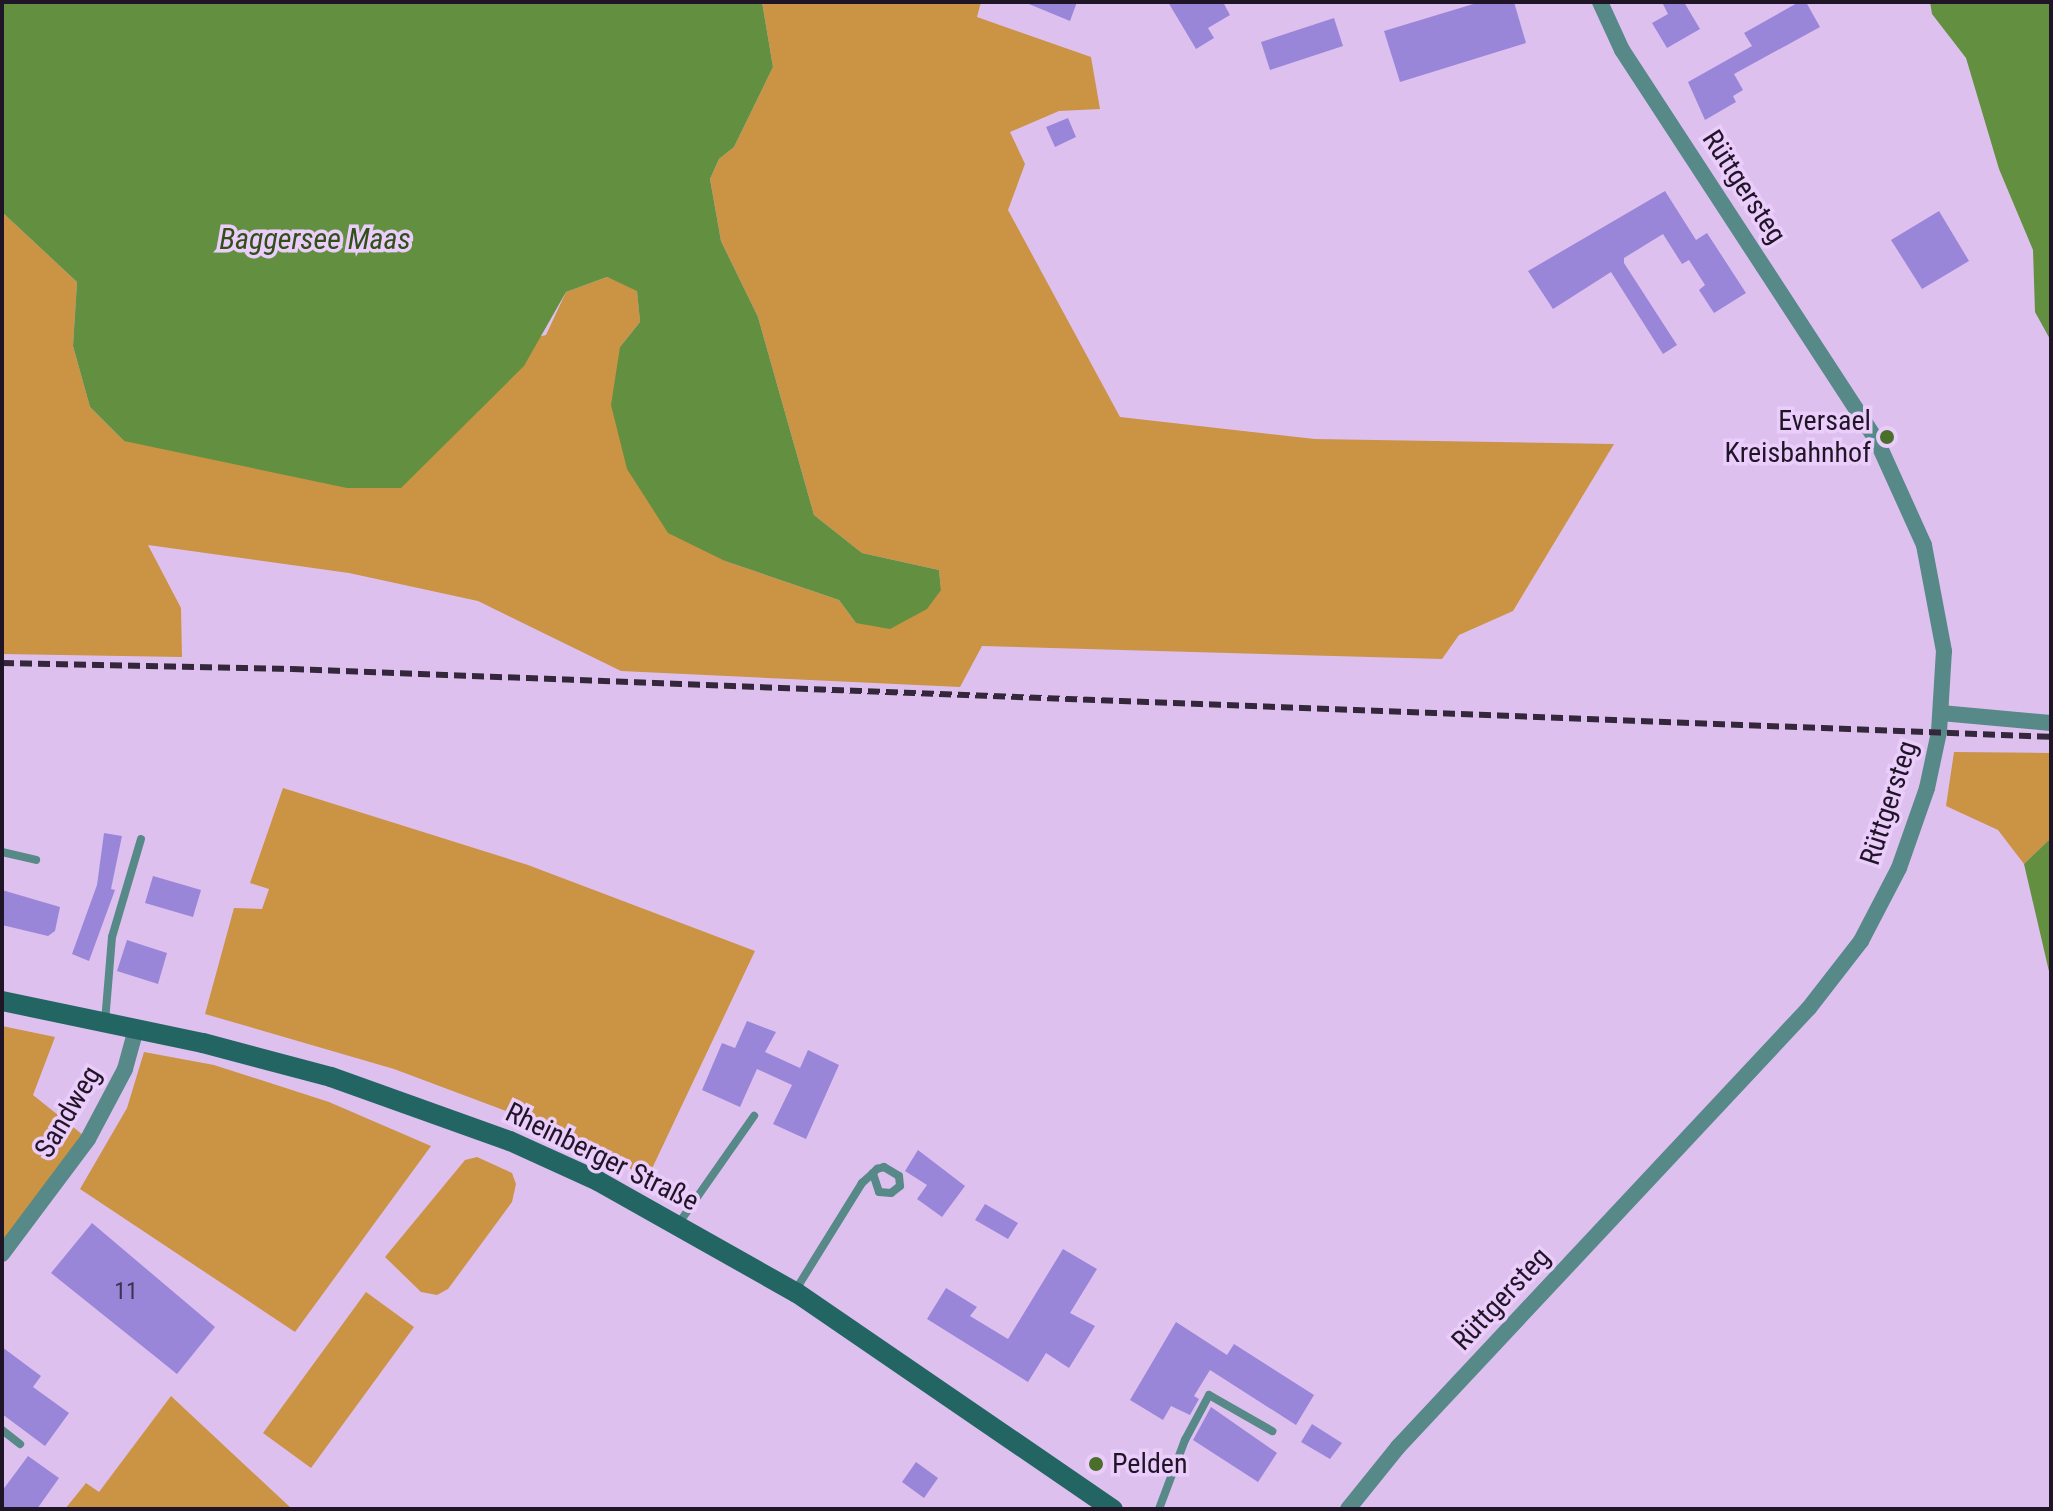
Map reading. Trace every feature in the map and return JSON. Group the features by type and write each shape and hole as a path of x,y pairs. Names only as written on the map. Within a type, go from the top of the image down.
{"main road":[{"name":"Rheinberger Straße","path":"2,1001 257,1057 423,1107 525,1148 679,1223 795,1291 1113,1509"}],"street":[{"name":"Rüttgersteg","path":"1348,1509 1398,1447 1809,1008 1861,941 1899,868 1927,788 1941,713 1944,651 1924,545 1877,441 1622,50 1600,2"},
{"path":"1941,713 2051,723"},
{"name":"Sandweg","path":"2,1254 88,1139 125,1069 136,1029"}],"lane":[{"path":"105,1023 112,937 141,839"},
{"path":"2,852 36,860"},
{"path":"679,1223 754,1116"},
{"path":"795,1291 873,1173"},
{"path":"1159,1509 1185,1440 1209,1395 1272,1431"},
{"path":"2,1430 20,1444"}],"shaded area":[{"path":"762,2 981,2 977,17 1091,57 1100,109 1059,111 1010,132 1025,164 1008,210 1120,417 1315,439 1614,444 1513,611 1459,635 1442,659 982,646 960,687 621,671 478,601 349,573 148,545 181,608 182,657 2,654 2,212 77,282 73,346 90,407 124,441 546,335 566,292 607,277 637,290 640,322 620,347 725,561 839,600 856,623 941,590 939,570 862,553 814,515 758,317 721,241 710,179 719,159 734,147 773,67"},
{"path":"1954,752 2051,753 2051,838 2024,864 1998,830 1946,806"},
{"path":"283,788 528,865 755,951 648,1177 517,1115 394,1069 205,1014 234,908 262,909 269,889 250,883"},
{"path":"2,1026 55,1037 33,1095 88,1139 2,1245"},
{"path":"144,1052 214,1065 329,1102 431,1146 295,1332 80,1189 127,1108"},
{"path":"477,1157 512,1173 516,1184 512,1202 448,1289 437,1295 421,1292 385,1257 465,1160"},
{"path":"366,1292 414,1327 311,1468 263,1433"},
{"path":"171,1396 292,1509 65,1509 86,1483 99,1492"}],"water":[{"name":"Baggersee Maas","path":"2,2 762,2 773,67 734,147 719,159 710,179 721,241 758,317 814,515 862,553 939,570 941,590 927,609 890,629 856,623 839,600 725,561 668,533 627,469 611,405 620,347 640,322 637,291 607,277 566,292 524,366 401,488 347,488 124,441 90,407 73,346 77,282 2,212"},
{"path":"1930,2 2051,2 2051,341 2035,312 2033,250 1999,169 1966,58 1932,14"},
{"path":"2051,838 2051,980 2024,864"}],"building":[{"path":"1024,2 1077,2 1070,21"},
{"path":"1168,2 1223,2 1230,15 1208,28 1214,38 1196,49"},
{"path":"1480,2 1514,2 1526,43 1400,82 1384,31"},
{"path":"1662,2 1684,2 1700,29 1667,48 1652,23 1668,14"},
{"path":"1799,2 1806,2 1820,27 1734,74 1743,90 1733,96 1736,102 1705,120 1688,82 1752,46 1744,33"},
{"path":"1334,18 1343,46 1270,70 1261,42"},
{"path":"1068,118 1076,137 1055,147 1046,127"},
{"path":"1665,191 1696,240 1707,233 1746,293 1714,313 1699,290 1705,285 1689,260 1682,264 1663,234 1624,258 1624,263 1677,345 1663,354 1611,272 1553,309 1528,271"},
{"path":"1939,211 1969,261 1922,289 1891,240"},
{"path":"104,833 122,836 111,889 115,890 89,961 72,954 97,885"},
{"path":"153,876 201,890 193,917 145,903"},
{"path":"2,890 60,907 55,931 48,936 2,925"},
{"path":"127,940 167,953 158,984 117,971"},
{"path":"747,1021 776,1032 765,1052 800,1068 808,1050 839,1065 806,1139 773,1124 792,1085 757,1069 740,1107 702,1090 722,1043 735,1048"},
{"path":"918,1150 965,1186 942,1217 917,1199 927,1185 905,1171"},
{"path":"985,1204 1018,1223 1008,1239 975,1220"},
{"path":"92,1223 215,1327 177,1374 51,1273"},
{"path":"1063,1249 1097,1269 1070,1313 1095,1326 1069,1368 1046,1353 1028,1382 927,1319 946,1288 977,1307 970,1316 1008,1339"},
{"path":"1176,1322 1227,1355 1234,1344 1314,1395 1296,1425 1210,1370 1194,1396 1199,1399 1190,1415 1171,1406 1163,1420 1130,1400"},
{"path":"2,1347 41,1376 33,1387 69,1413 45,1446 2,1414"},
{"path":"1211,1407 1277,1453 1258,1482 1193,1440"},
{"path":"1312,1424 1342,1443 1330,1459 1301,1442"},
{"path":"28,1456 59,1478 37,1509 2,1509 2,1491"},
{"path":"916,1462 938,1478 924,1498 902,1482"}],"railway":[{"path":"2,663 292,669 2051,737"}],"place":[{"name":"Eversael Kreisbahnhof","path":"1887,437"},
{"name":"Pelden","path":"1096,1464"}]}
